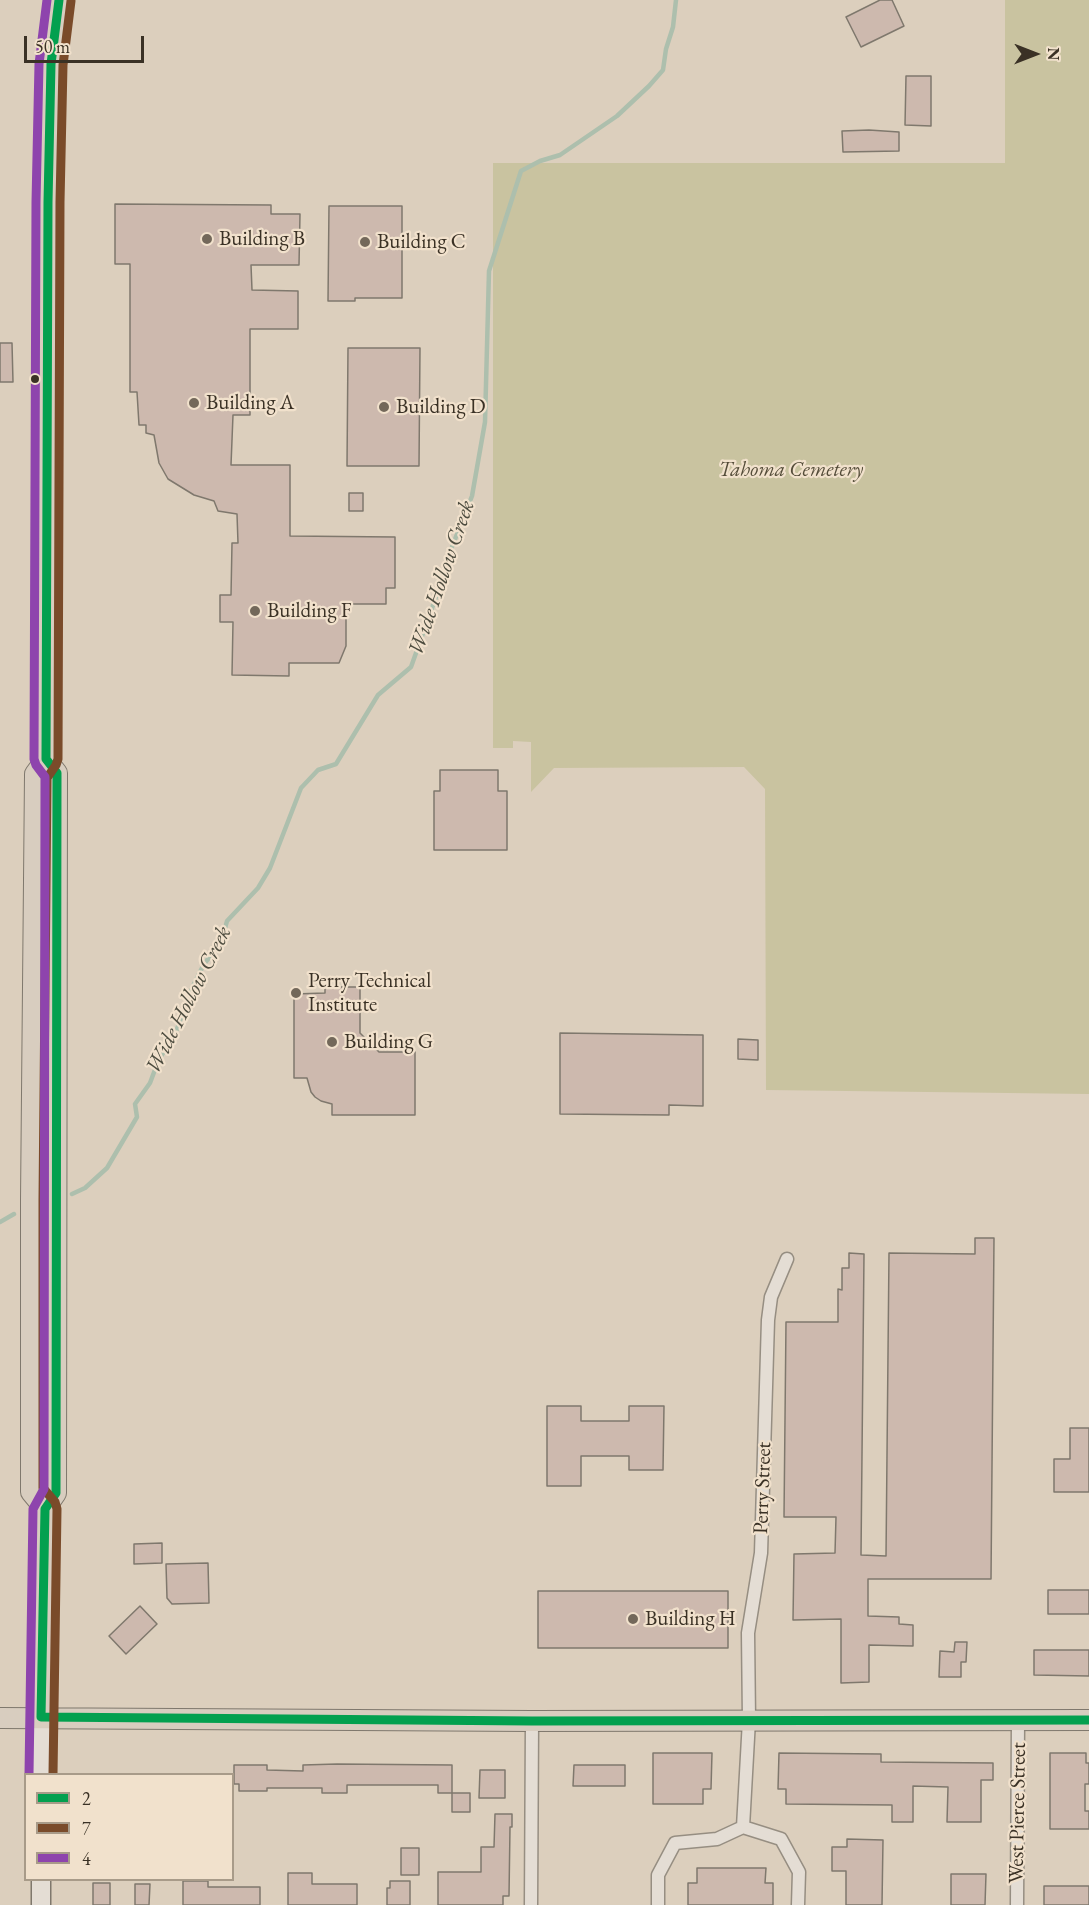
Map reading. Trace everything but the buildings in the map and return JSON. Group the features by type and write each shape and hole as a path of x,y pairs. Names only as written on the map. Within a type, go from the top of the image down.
{"main road":[{"path":"41,1773 45,1509 32,1491 31,1187 35,774 46,759 48,192 51,64 59,0"},
{"path":"0,1718 532,1721 1089,1720"},
{"path":"41,1881 41,1905"}],"street":[{"name":"Perry Street","path":"743,1827 749,1720 748,1634 761,1553 768,1320 771,1298 787,1259"},
{"name":"West Pierce Street","path":"1017,1905 1018,1720"},
{"path":"531,1905 532,1721"},
{"path":"658,1905 658,1875 675,1843 717,1839 743,1827 781,1839 799,1872 798,1905"}],"green space":[{"name":"Tahoma Cemetery","path":"1005,0 1089,0 1089,1094 766,1090 765,789 744,767 554,768 531,792 531,742 513,741 513,748 493,748 493,163 1005,163"}],"waterway":[{"name":"Wide Hollow Creek","path":"72,1194 85,1188 107,1168 137,1117 135,1104 150,1083 159,1059 174,1037 193,986 204,964 221,943 227,921 258,888 270,868 301,788 318,770 336,764 378,695 411,667 448,557 472,496 485,422 489,271 521,171 540,161 560,155 617,116 649,86 663,70 666,49 673,27 676,0"},
{"name":"Wide Hollow Creek","path":"0,1222 14,1214"}],"transit line":[{"name":"4","path":"29,1773 33,1509 44,1489 45,777 34,759 36,202 39,64 47,0"},
{"name":"2","path":"59,0 51,64 48,202 46,759 57,773 56,1493 45,1509 41,1717 532,1721 1089,1720"},
{"name":"7","path":"53,1773 57,1509 55,1502 43,1488 47,778 58,759 60,202 63,65 71,1"}],"place":[{"name":"Building B","path":"207,239"},
{"name":"Building C","path":"365,242"},
{"name":"Building A","path":"194,403"},
{"name":"Building D","path":"384,407"},
{"name":"Building F","path":"255,611"},
{"name":"Perry Technical Institute","path":"296,993"},
{"name":"Building G","path":"332,1042"},
{"name":"Building H","path":"633,1619"}]}
